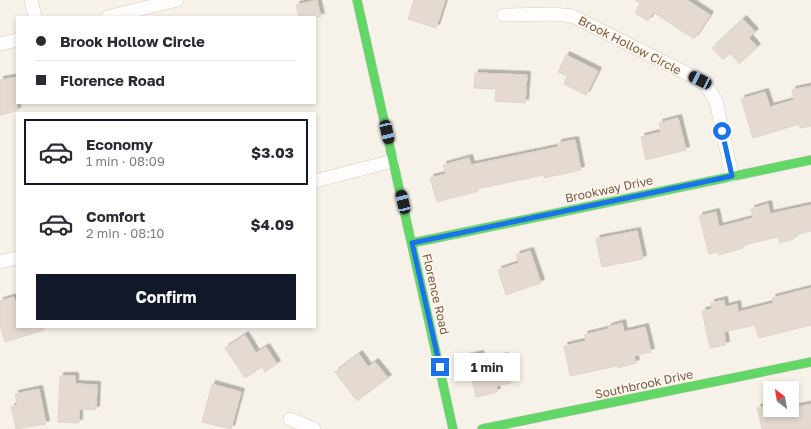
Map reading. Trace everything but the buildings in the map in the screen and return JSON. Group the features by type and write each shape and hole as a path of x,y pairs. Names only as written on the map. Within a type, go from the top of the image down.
{"street":[{"path":"32,0 35,16"},
{"path":"112,16 177,0"},
{"name":"Florence Road","path":"357,0 453,429"},
{"name":"Brook Hollow Circle","path":"504,15 546,13 572,16 700,80 716,101 732,176"},
{"path":"0,44 16,40"},
{"name":"Brookway Drive","path":"412,243 811,160"},
{"path":"316,181 393,161"},
{"path":"0,262 16,258"},
{"name":"Southbrook Drive","path":"482,429 811,362"},
{"path":"290,419 314,429"}],"traffic: fast":[{"path":"357,0 453,429"},
{"path":"412,243 811,160"},
{"path":"482,429 811,362"}],"route":[{"path":"440,367 412,243 732,176 722,131"}]}
